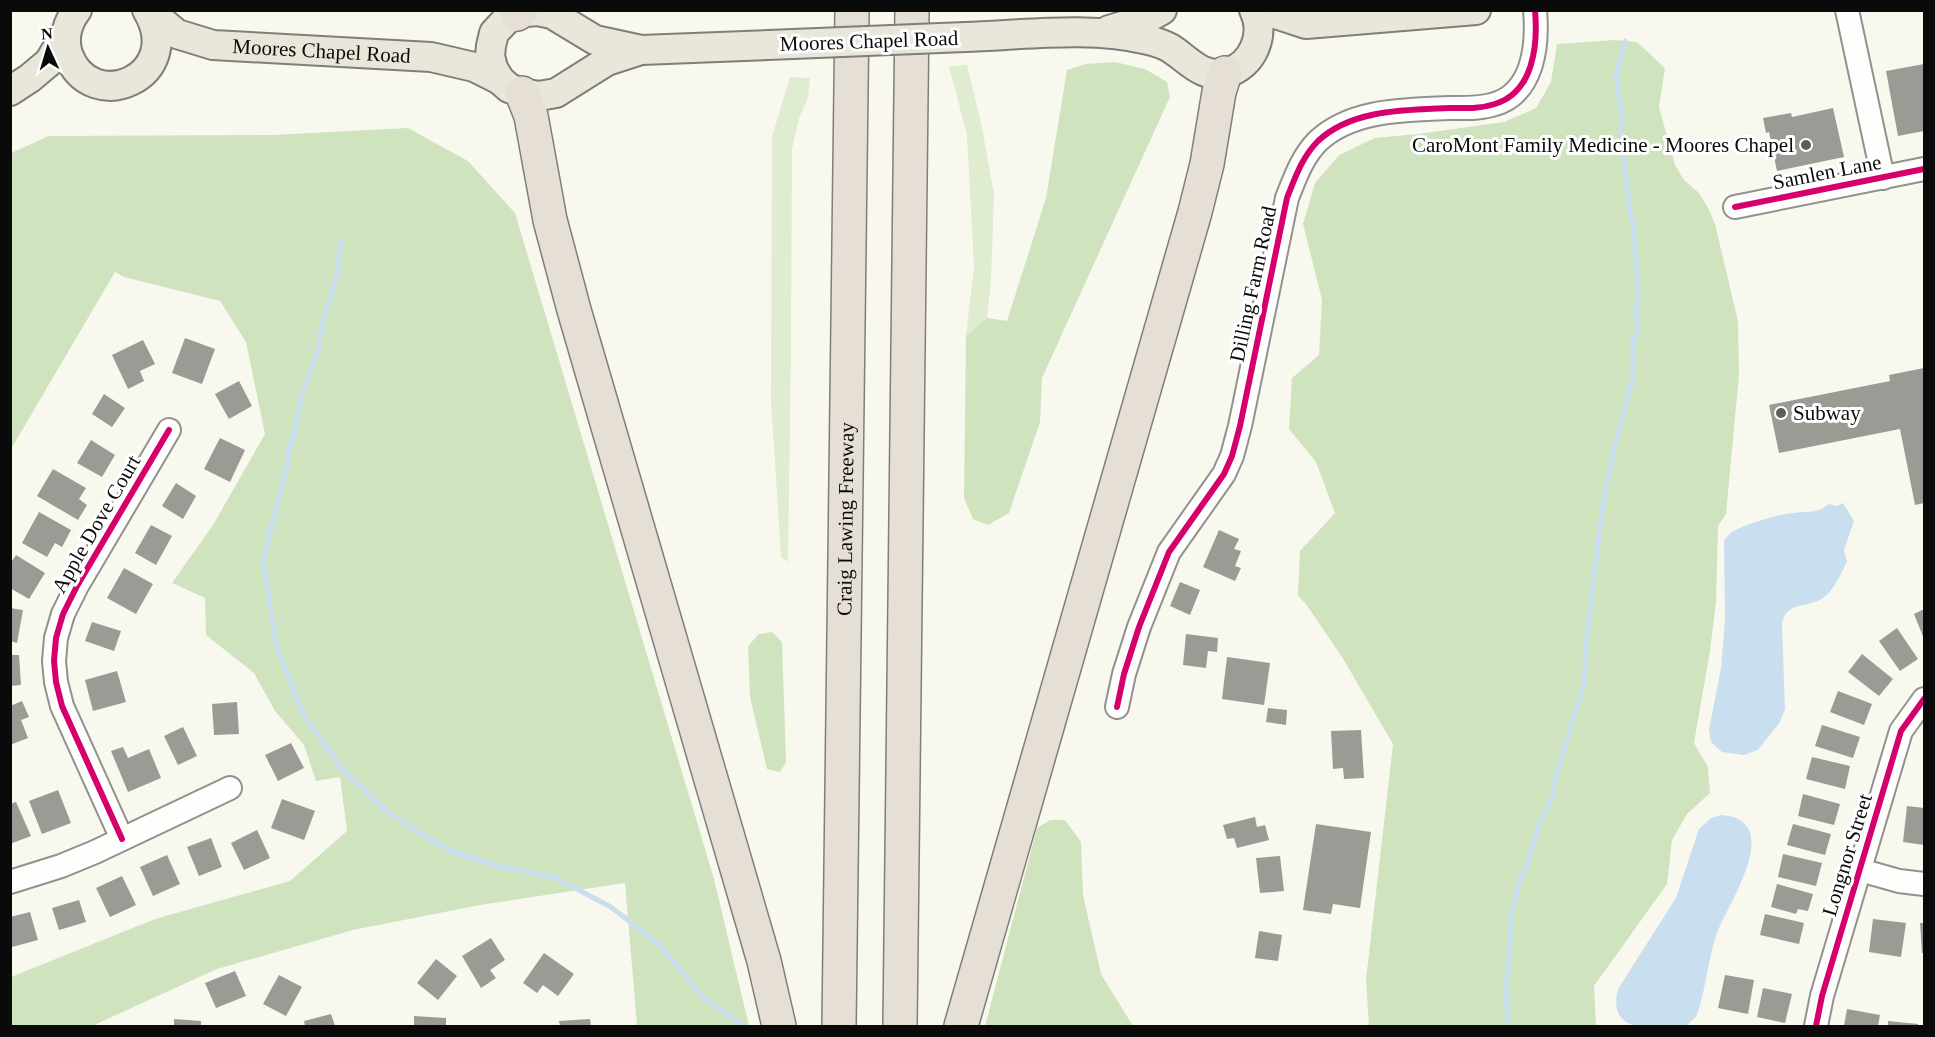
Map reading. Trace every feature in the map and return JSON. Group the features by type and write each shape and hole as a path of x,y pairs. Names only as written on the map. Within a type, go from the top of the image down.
{"highway":[{"name":"Craig Lawing Freeway","path":"839,1026 852,10"},
{"path":"900,1026 912,10"},
{"path":"961,1026 1195,212 1207,164 1219,92 1225,73"},
{"path":"511,87 531,116 550,220 571,299 742,884 764,961 779,1026"}],"main road":[{"name":"Moores Chapel Road","path":"148,10 177,34 213,45 431,57 474,67 511,87 539,96 556,93 607,61 641,50"},
{"path":"148,10 155,23 158,39 156,54 149,68"},
{"name":"Moores Chapel Road","path":"1098,33 1146,19 1162,10"},
{"path":"1254,10 1259,28 1254,51"},
{"path":"1263,10 1306,24"},
{"path":"1225,73 1236,69 1254,51 1306,24 1476,10"},
{"name":"Moores Chapel Road","path":"431,57 511,19 537,11 552,14 595,40 641,50 1098,33 1160,43 1200,71 1225,73"},
{"path":"511,19 491,46 490,56 493,68 511,87"},
{"path":"71,22 66,48 71,62 81,74 93,82"},
{"path":"20,85 49,62 71,22"},
{"name":"Moores Chapel Road","path":"93,82 108,86 124,85 138,78 149,68 213,45"},
{"path":"20,85 61,76 93,82"}],"street":[{"name":"Dilling Farm Road","path":"1117,707 1124,674 1139,627 1169,552 1217,484 1232,456 1287,198 1305,158 1318,141 1332,131 1368,116 1410,110 1481,107 1496,104 1508,98 1527,76 1533,60 1537,34 1535,10"},
{"path":"1847,10 1883,178"},
{"name":"Samlen Lane","path":"1735,207 1924,169"},
{"name":"Apple Dove Court","path":"122,838 62,706 54,661 56,638 63,614 77,586 169,430"},
{"name":"Longnor Street","path":"1816,1026 1822,996 1901,731 1924,699"},
{"path":"10,882 61,866 230,788"},
{"path":"1860,870 1899,881 1924,884"}],"green space":[{"path":"1614,40 1637,42 1665,68 1659,107 1675,165 1684,180 1699,193 1715,224 1738,321 1739,375 1726,514 1718,526 1716,602 1694,743 1708,767 1710,793 1687,814 1672,840 1667,884 1594,986 1596,1026 1369,1026 1366,980 1393,744 1342,657 1298,595 1300,551 1335,513 1316,462 1289,429 1292,378 1319,355 1322,300 1303,224 1315,183 1339,155 1375,138 1504,122 1536,108 1551,82 1557,44"},
{"path":"1115,62 1145,69 1167,82 1170,97 1042,378 1040,422 1009,513 988,525 973,519 964,498 966,336 987,318 1007,321 1046,198 1067,70 1085,64"},
{"path":"967,65 982,127 994,195 991,280 987,318 966,336 974,267 967,135 949,66"},
{"path":"790,77 810,78 808,98 799,118 792,149 788,562 781,557 771,401 772,137"},
{"path":"408,128 468,161 515,213 714,879 749,1026 637,1026 625,883 480,905 353,930 217,969 92,1026 11,1026 11,977 155,919 290,881 347,831 340,777 316,781 304,745 275,711 254,673 206,635 205,598 172,583 213,525 265,434 246,342 220,301 124,277 115,272 11,449 11,153 49,136 272,135"},
{"path":"772,632 782,642 786,762 780,772 767,769 750,697 748,646 759,634"},
{"path":"1050,820 1065,820 1081,842 1083,895 1101,974 1133,1026 985,1026 1037,828"}],"water":[{"path":"1843,503 1854,521 1844,550 1847,562 1827,595 1821,600 1794,608 1784,616 1782,624 1785,709 1780,722 1758,750 1744,755 1722,752 1711,742 1709,730 1721,668 1725,621 1724,541 1732,532 1754,522 1787,514 1816,511 1829,504 1836,506"},
{"path":"1721,815 1740,820 1749,831 1751,846 1741,882 1715,939 1696,1017 1686,1026 1648,1027 1626,1022 1619,1015 1616,1004 1618,989 1676,898 1699,829 1711,818"}],"building":[{"path":"1924,64 1924,131 1898,136 1886,71"},
{"name":"CaroMont Family Medicine - Moores Chapel","path":"1833,108 1844,157 1777,171 1769,132 1766,133 1763,118 1791,113 1792,117"},
{"path":"185,338 215,349 202,384 172,373"},
{"path":"143,340 155,364 140,371 144,381 128,389 112,355"},
{"path":"1924,368 1924,503 1915,505 1900,429 1779,453 1769,405 1890,381 1889,375"},
{"path":"239,381 252,406 229,419 215,394"},
{"path":"104,394 125,408 112,427 92,414"},
{"path":"220,438 245,450 230,482 204,469"},
{"path":"91,440 115,455 102,477 77,463"},
{"path":"53,469 86,488 79,499 87,505 78,520 37,496"},
{"path":"176,483 196,496 183,519 162,506"},
{"path":"39,512 71,530 62,547 55,543 47,557 22,543"},
{"path":"151,525 172,536 156,565 135,553"},
{"path":"1219,530 1239,539 1234,549 1241,551 1235,566 1241,568 1235,581 1203,567"},
{"path":"16,555 45,573 29,599 10,588 10,564"},
{"path":"124,568 153,584 136,614 107,598"},
{"path":"1180,582 1200,590 1190,615 1170,606"},
{"path":"10,608 23,610 17,643 10,641"},
{"path":"1924,609 1924,639 1914,614"},
{"path":"92,622 121,631 114,651 85,641"},
{"path":"1897,628 1918,659 1900,671 1879,641"},
{"path":"1186,634 1218,638 1217,652 1208,651 1206,668 1183,665"},
{"path":"1862,654 1893,679 1879,696 1848,672"},
{"path":"10,655 19,655 21,685 10,686"},
{"path":"1227,657 1270,663 1264,705 1222,699"},
{"path":"117,671 126,702 93,711 85,680"},
{"path":"1838,691 1872,704 1864,725 1830,712"},
{"path":"22,701 29,717 21,720 28,738 10,745 10,706"},
{"path":"237,702 239,734 214,735 212,704"},
{"path":"1268,708 1287,710 1286,725 1266,722"},
{"path":"1822,725 1860,737 1853,758 1815,746"},
{"path":"183,727 197,756 178,765 164,736"},
{"path":"1361,730 1364,778 1344,779 1343,768 1333,769 1331,731"},
{"path":"291,743 304,768 278,781 265,755"},
{"path":"123,747 128,758 149,749 161,778 128,792 111,751"},
{"path":"1812,757 1850,766 1845,789 1806,779"},
{"path":"58,790 71,823 42,834 29,801"},
{"path":"1803,794 1840,804 1834,825 1798,816"},
{"path":"282,799 315,811 304,840 271,828"},
{"path":"16,802 31,836 10,844 10,804"},
{"path":"1907,806 1924,808 1924,845 1903,842"},
{"path":"1255,817 1257,827 1265,825 1269,840 1237,848 1234,838 1227,839 1223,825"},
{"path":"1316,824 1371,832 1360,908 1333,904 1331,914 1303,910"},
{"path":"1793,824 1831,834 1825,855 1787,845"},
{"path":"257,830 270,858 244,870 231,843"},
{"path":"211,838 222,867 199,876 187,847"},
{"path":"1783,854 1822,863 1816,886 1778,877"},
{"path":"167,855 180,884 153,896 140,867"},
{"path":"1280,856 1284,891 1260,893 1256,858"},
{"path":"122,876 136,905 110,917 96,888"},
{"path":"1777,884 1813,894 1808,911 1798,909 1796,914 1771,907"},
{"path":"79,900 86,922 59,930 52,908"},
{"path":"30,912 38,940 12,947 10,917"},
{"path":"1765,914 1804,923 1799,944 1760,935"},
{"path":"1873,919 1906,923 1901,957 1869,952"},
{"path":"1920,923 1924,923 1924,953 1922,953"},
{"path":"1259,931 1282,935 1278,961 1255,958"},
{"path":"491,938 505,960 490,970 496,978 481,988 462,956"},
{"path":"544,953 574,974 558,996 543,985 537,993 523,983"},
{"path":"436,959 457,976 438,1000 417,983"},
{"path":"235,971 246,996 216,1008 205,983"},
{"path":"279,975 302,987 286,1016 263,1004"},
{"path":"1725,975 1754,980 1748,1014 1718,1008"},
{"path":"1763,988 1792,994 1785,1023 1757,1017"},
{"path":"1847,1009 1880,1015 1878,1026 1844,1026"},
{"path":"331,1014 335,1026 305,1026 304,1021"},
{"path":"414,1016 446,1018 446,1026 414,1026"},
{"path":"174,1019 201,1021 201,1026 174,1026"},
{"path":"590,1019 591,1026 560,1026 559,1021"},
{"path":"1888,1021 1918,1024 1918,1026 1888,1026"}],"waterway":[{"path":"1508,1026 1506,995 1510,921 1521,875 1525,871 1539,825 1553,796 1554,783 1584,683 1587,632 1603,504 1614,449 1633,377 1633,337 1638,335 1634,230 1629,206 1621,130 1622,117 1616,75 1625,41"},
{"path":"341,242 336,279 321,329 319,347 301,398 287,466 263,560 276,644 302,712 343,770 384,809 422,835 457,853 498,866 554,877 611,907 659,944 704,998 744,1026"}],"cycle path":[{"path":"1117,707 1124,674 1139,627 1169,552 1224,474 1232,456 1287,198 1303,161 1312,147 1332,130 1363,117 1398,111 1484,107 1508,98 1526,78 1531,65 1536,37 1535,10"},
{"path":"1735,207 1924,169"},
{"path":"122,839 62,706 54,661 56,638 63,614 77,586 169,430"},
{"path":"1816,1026 1822,996 1901,731 1924,699"}],"place":[{"name":"CaroMont Family Medicine - Moores Chapel","path":"1806,145"},
{"name":"Subway","path":"1781,413"}]}
